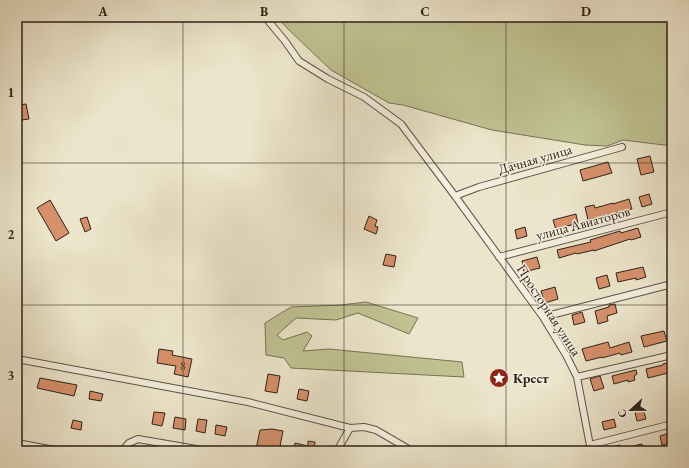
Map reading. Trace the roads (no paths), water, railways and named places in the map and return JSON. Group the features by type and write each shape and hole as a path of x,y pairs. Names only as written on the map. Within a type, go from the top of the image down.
{"street":[{"name":"Просторная улица","path":"265,17 299,61 328,79 364,97 401,124 543,317 566,355 577,377 591,448"},
{"name":"Дачная улица","path":"455,196 479,187 622,147"},
{"name":"улица Авиаторов","path":"499,257 672,212"},
{"path":"543,317 672,284"},
{"path":"577,377 672,355"},
{"path":"17,359 248,402 350,428 364,427 376,430 412,451"},
{"path":"591,448 672,424"},
{"path":"337,451 350,428"},
{"path":"122,451 129,443 138,439 208,451"},
{"path":"17,443 60,451"}],"place":[{"name":"Крест","path":"499,378"}]}
